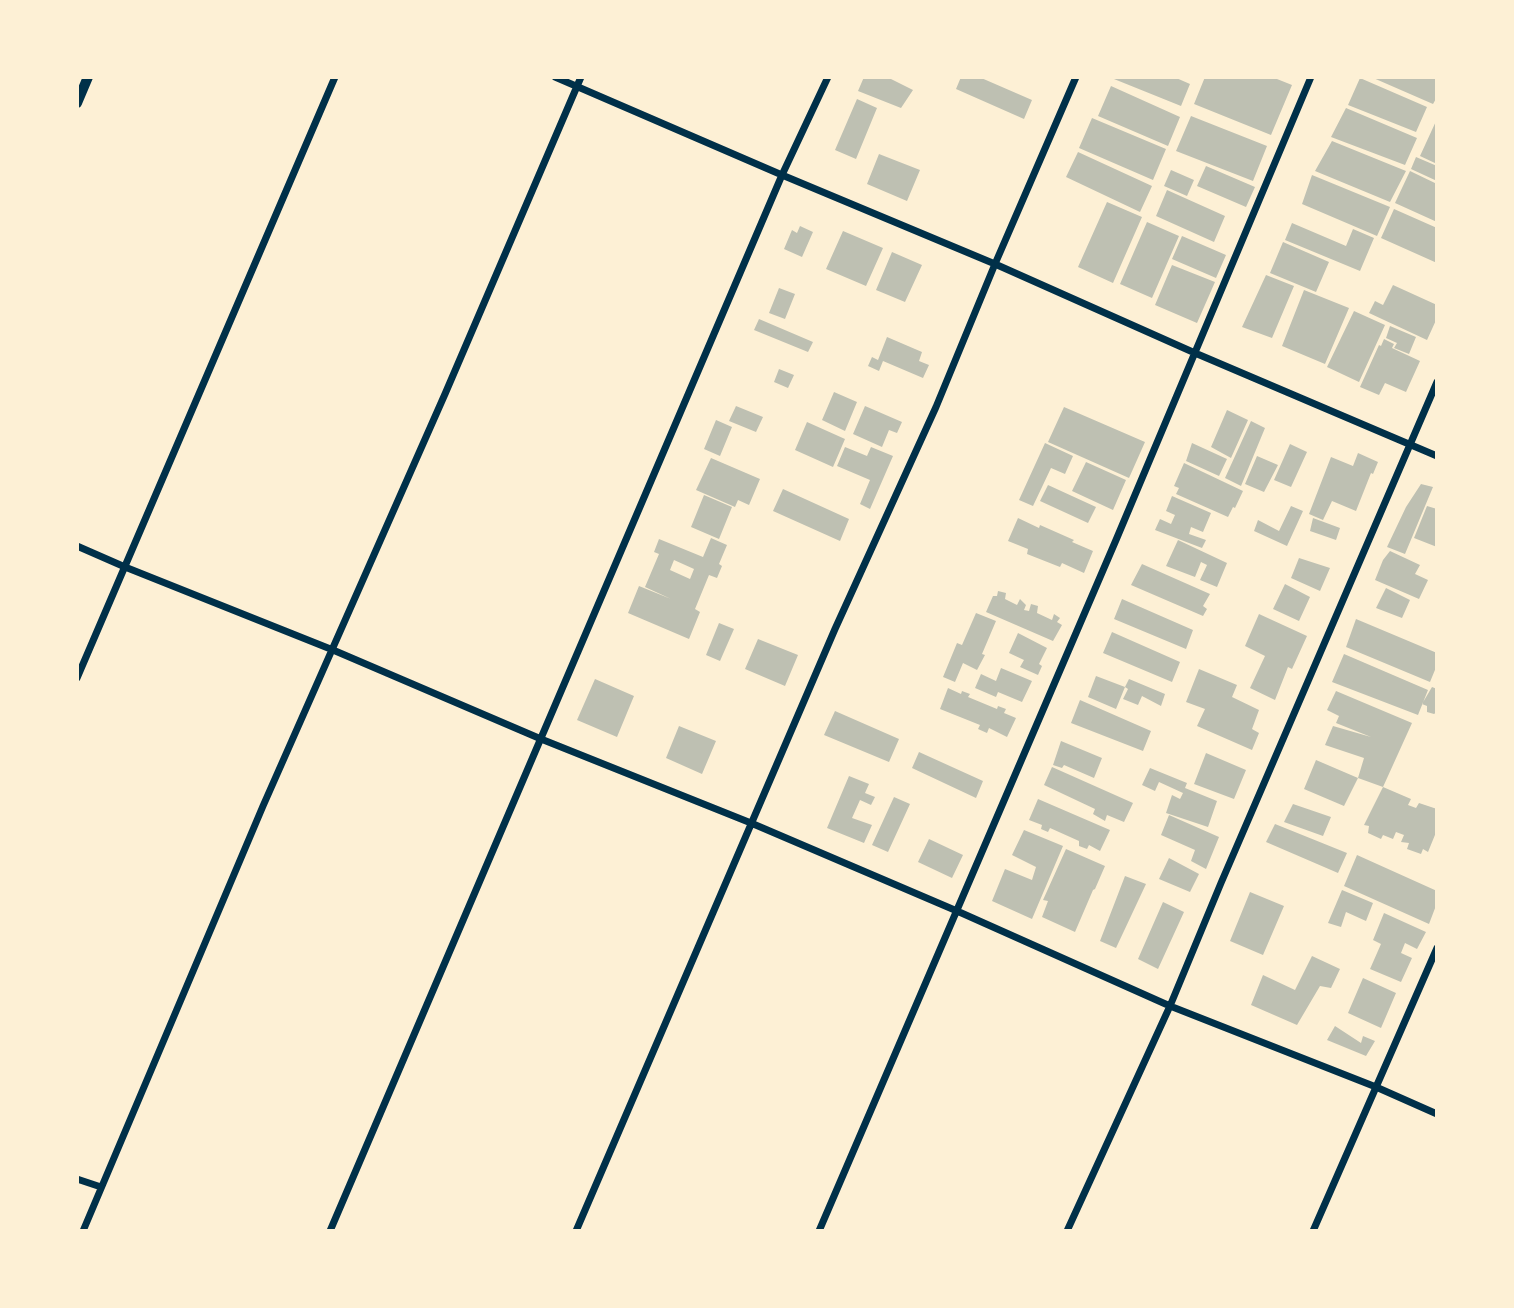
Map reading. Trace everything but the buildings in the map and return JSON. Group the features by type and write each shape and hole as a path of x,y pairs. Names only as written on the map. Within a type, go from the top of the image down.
{"street":[{"path":"77,103 89,77"},
{"path":"77,678 335,77"},
{"path":"555,77 1437,456"},
{"path":"83,1231 263,806 581,77"},
{"path":"330,1231 782,175 828,77"},
{"path":"576,1231 835,629 936,407 1076,77"},
{"path":"819,1231 1311,77"},
{"path":"1067,1231 1170,1006 1437,382"},
{"path":"77,546 751,824 957,911 1170,1006 1376,1087 1437,1114"},
{"path":"1313,1231 1437,948"},
{"path":"77,1179 101,1186"}]}
